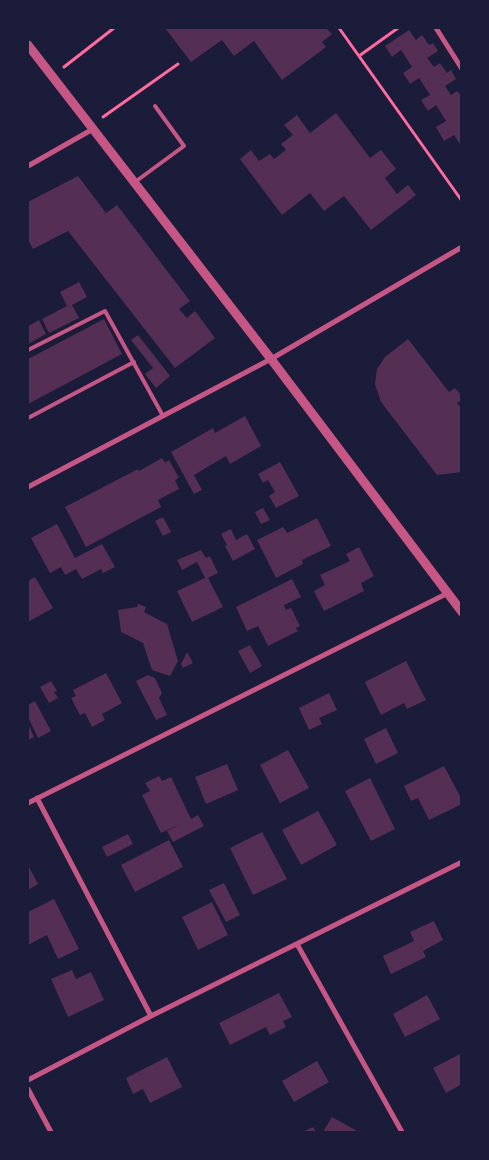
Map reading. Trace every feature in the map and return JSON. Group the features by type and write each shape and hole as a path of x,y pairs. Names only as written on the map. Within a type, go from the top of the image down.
{"street":[{"path":"436,28 462,69"},
{"path":"28,45 271,359 448,593 458,601 462,612"},
{"path":"28,166 91,128"},
{"path":"28,487 271,359 462,248"},
{"path":"28,803 448,593"},
{"path":"37,798 151,1016"},
{"path":"28,1080 151,1016 462,862"},
{"path":"297,944 402,1132"},
{"path":"28,1089 51,1132"}],"lane":[{"path":"134,182 184,146 155,106"},
{"path":"28,350 105,311 163,416"},
{"path":"28,418 134,362"}],"path":[{"path":"52,77 114,28"},
{"path":"338,28 462,202"},
{"path":"359,56 398,28"},
{"path":"91,128 178,64"}],"building":[{"path":"165,28 326,28 332,34 322,42 326,47 282,80 254,41 234,56 222,40 191,62"},
{"path":"409,30 416,40 422,35 429,45 433,43 438,51 427,58 434,67 440,63 447,73 451,70 456,79 445,86 451,95 457,91 462,97 462,147 454,135 444,141 436,127 446,121 436,105 428,111 421,100 430,95 419,78 410,84 403,73 412,67 401,50 392,57 385,46"},
{"path":"336,113 370,158 381,150 396,169 385,178 397,194 408,185 416,195 371,230 344,196 324,211 310,193 282,215 240,159 251,150 259,161 270,154 274,159 286,150 281,144 293,135 284,125 297,115 310,133"},
{"path":"78,176 106,213 117,205 190,301 179,309 187,318 195,311 215,338 175,368 68,231 33,249 28,240 28,202"},
{"path":"79,282 87,297 72,305 79,318 49,333 42,319 67,306 60,292"},
{"path":"104,319 122,354 28,404 28,359"},
{"path":"39,320 46,334 28,344 28,326"},
{"path":"138,335 170,376 156,388 145,374 153,368 131,340"},
{"path":"408,339 449,392 455,388 462,396 462,400 457,403 462,409 462,472 437,475 381,402 375,384 377,369 385,357"},
{"path":"245,416 261,446 230,464 226,456 194,475 202,490 194,494 171,452 213,428 215,433"},
{"path":"162,458 165,463 169,460 179,478 175,480 179,489 158,500 161,507 86,547 65,507"},
{"path":"280,462 299,496 276,508 269,496 275,492 268,480 263,483 258,474"},
{"path":"263,508 270,520 261,524 255,512"},
{"path":"163,517 171,532 163,536 155,521"},
{"path":"317,518 331,546 302,560 303,564 276,578 257,540 283,527 287,533"},
{"path":"57,524 75,558 102,544 115,567 103,573 101,569 82,579 76,569 65,575 61,567 50,573 31,538"},
{"path":"231,529 236,540 247,534 255,549 233,561 221,534"},
{"path":"359,547 374,576 361,583 364,591 324,611 314,591 325,585 320,575 350,561 346,554"},
{"path":"201,550 206,558 210,556 218,573 208,578 223,607 192,622 177,591 205,578 197,562 182,570 177,560"},
{"path":"35,577 53,608 28,622 28,581"},
{"path":"292,579 301,597 284,605 286,610 291,608 300,626 296,628 298,631 268,646 258,626 247,631 236,607"},
{"path":"138,604 146,607 144,612 167,624 178,661 170,676 152,670 143,643 121,632 118,610 137,607"},
{"path":"250,645 262,666 250,673 238,651"},
{"path":"187,652 193,663 183,668 181,664"},
{"path":"406,661 426,700 407,709 404,703 381,715 365,682"},
{"path":"106,673 122,703 102,714 105,720 92,727 85,713 80,715 71,698 76,696 73,690"},
{"path":"148,675 155,678 162,693 159,698 167,715 156,720 136,681"},
{"path":"51,681 57,691 54,692 58,698 49,703 40,687"},
{"path":"329,693 337,710 319,718 322,724 309,730 299,708"},
{"path":"35,701 51,731 38,738 28,717 28,705"},
{"path":"28,724 34,737 28,740"},
{"path":"386,728 398,753 376,764 364,739"},
{"path":"288,750 309,788 280,803 260,765"},
{"path":"227,764 238,790 206,804 195,777"},
{"path":"444,766 462,800 462,804 429,820 418,798 411,801 404,786"},
{"path":"159,776 162,781 171,777 191,819 198,815 204,826 173,842 167,831 180,824 161,833 142,795 150,791 145,783"},
{"path":"370,778 395,829 371,841 345,791"},
{"path":"318,811 337,845 301,865 282,830"},
{"path":"262,832 287,879 253,895 230,848"},
{"path":"128,834 133,844 107,857 102,847"},
{"path":"169,840 183,867 135,892 121,865"},
{"path":"28,865 38,884 28,890"},
{"path":"224,883 240,915 226,922 209,890"},
{"path":"54,899 79,949 58,959 47,935 28,945 28,912"},
{"path":"212,902 228,935 198,950 182,917"},
{"path":"434,921 443,940 423,951 426,957 391,974 383,956 414,941 410,932"},
{"path":"72,970 76,979 91,972 104,1000 68,1017 51,979"},
{"path":"279,993 292,1017 283,1021 286,1027 270,1035 266,1027 230,1045 219,1023"},
{"path":"427,995 440,1019 405,1037 393,1014"},
{"path":"462,1053 462,1084 446,1093 433,1068"},
{"path":"167,1057 182,1087 150,1103 143,1089 133,1094 126,1078"},
{"path":"317,1061 329,1082 294,1102 282,1081"},
{"path":"332,1117 359,1132 323,1132"},
{"path":"313,1127 316,1132 302,1132"}]}
